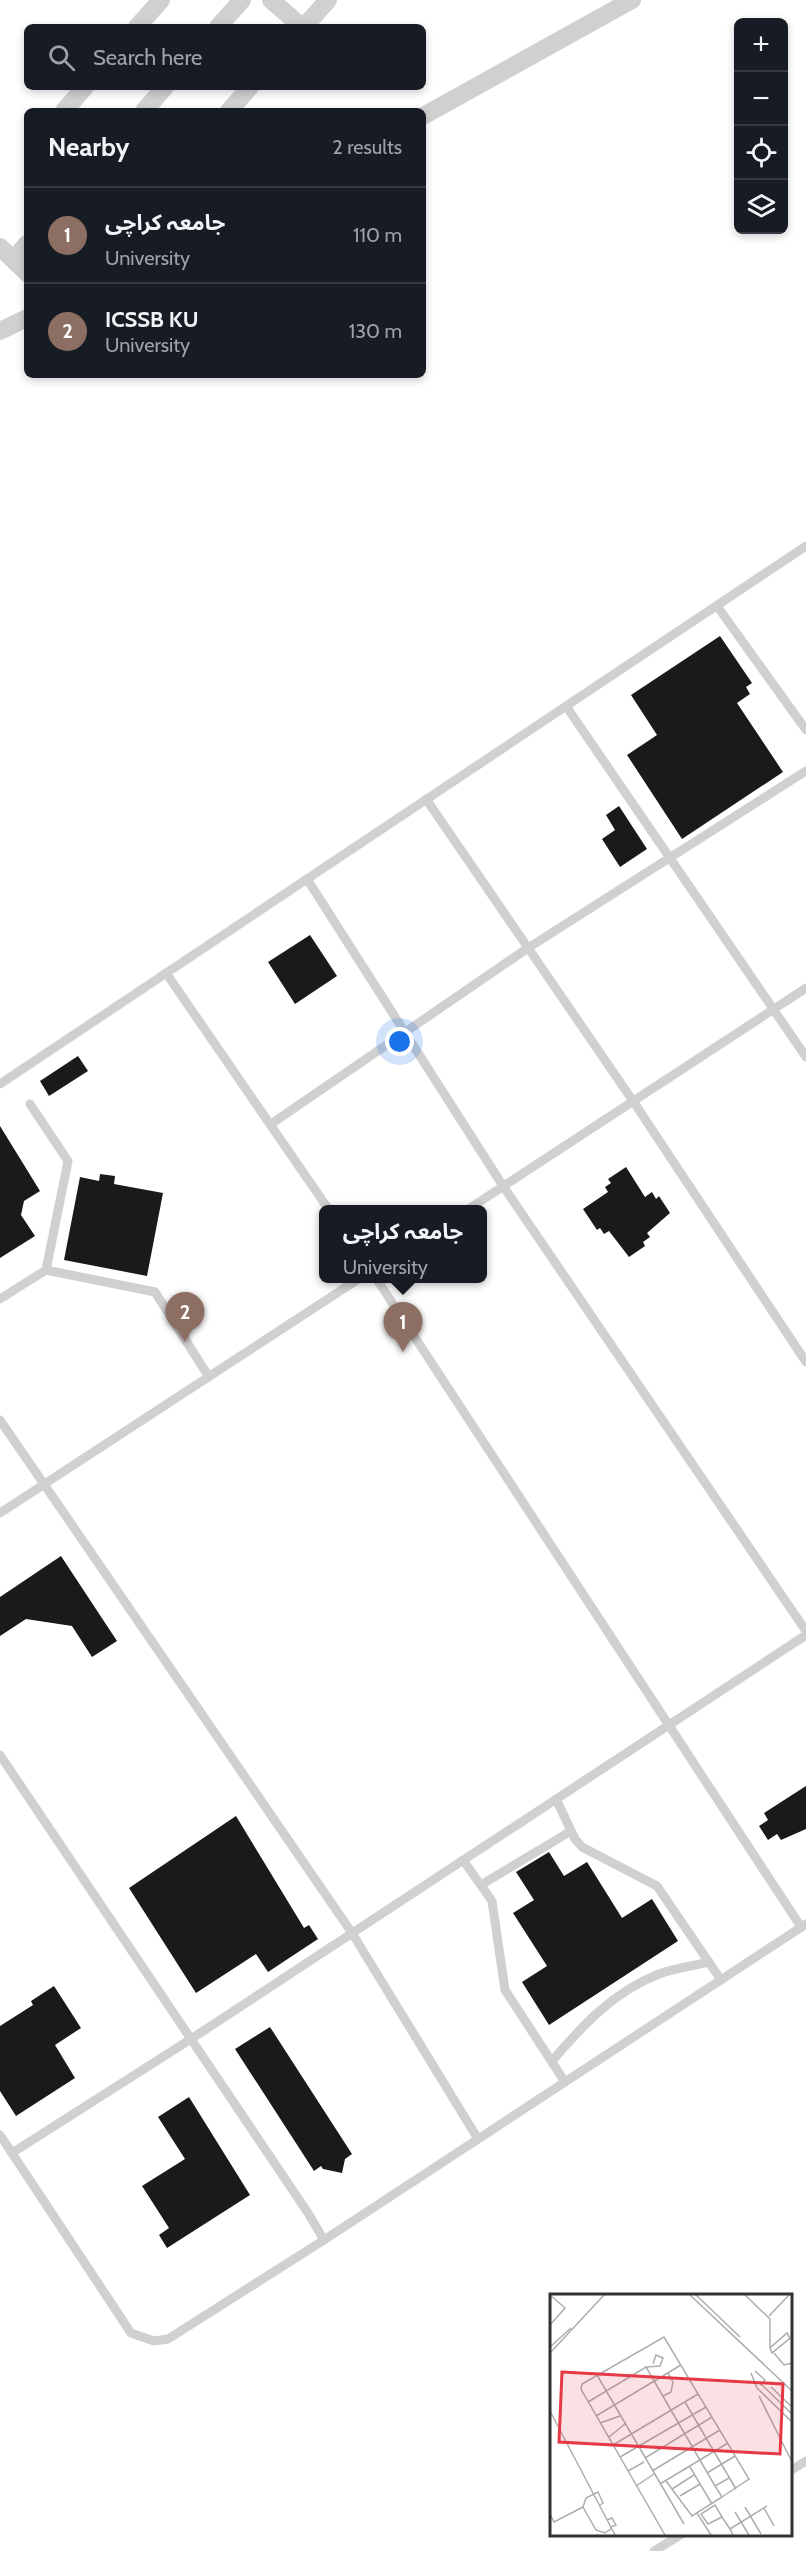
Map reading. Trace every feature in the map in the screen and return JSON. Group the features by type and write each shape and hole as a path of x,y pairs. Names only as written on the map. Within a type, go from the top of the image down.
{"street":[{"path":"140,24 161,0"},
{"path":"221,24 242,0"},
{"path":"271,0 299,24"},
{"path":"306,24 328,0"},
{"path":"426,114 632,0"},
{"path":"67,108 82,90"},
{"path":"147,108 162,90"},
{"path":"231,108 247,90"},
{"path":"24,245 7,253 24,270"},
{"path":"0,332 24,320"}],"lane":[{"path":"0,1084 806,546"},
{"path":"717,606 806,730"},
{"path":"566,706 806,1057"},
{"path":"271,1124 528,948 806,771"},
{"path":"426,799 633,1101 806,1362"},
{"path":"307,879 502,1186 806,1630"},
{"path":"166,973 326,1205"},
{"path":"472,1205 806,988"},
{"path":"30,1104 68,1161 46,1270"},
{"path":"0,1299 46,1270 155,1292 209,1377"},
{"path":"0,1513 352,1283"},
{"path":"0,2135 131,2333 142,2339 154,2341 182,2332 803,1925 379,1283"},
{"path":"0,1420 42,1485 352,1933 478,2139"},
{"path":"12,2153 191,2039 806,1635"},
{"path":"0,1755 324,2240"},
{"path":"556,1799 571,1831 582,1847 657,1886 721,1980"},
{"path":"481,1886 571,1831"},
{"path":"463,1860 492,1901 506,1990 565,2082"},
{"path":"552,2061 592,2015 643,1982 661,1973 709,1962"},
{"path":"791,2470 806,2461"},
{"path":"654,2551 680,2536"}],"building":[{"path":"720,636 752,683 746,687 750,694 737,703 783,772 682,839 627,755 657,735 631,695"},
{"path":"619,806 647,849 620,867 602,839 615,830 606,815"},
{"path":"310,935 337,976 295,1004 268,962"},
{"path":"78,1056 88,1071 49,1096 40,1081"},
{"path":"0,1126 40,1191 24,1201 21,1215 35,1236 0,1258"},
{"path":"626,1167 645,1197 652,1192 656,1199 659,1196 670,1213 647,1233 650,1237 643,1242 645,1246 629,1257 609,1231 604,1234 600,1228 597,1230 583,1209 608,1192 605,1187 611,1183 608,1179"},
{"path":"100,1174 115,1176 114,1184 163,1193 147,1276 64,1260 80,1177 99,1181"},
{"path":"61,1556 117,1641 92,1657 72,1626 26,1619 0,1636 0,1597"},
{"path":"806,1786 806,1829 781,1840 777,1834 768,1840 759,1826 768,1820 764,1813"},
{"path":"236,1816 304,1928 309,1925 318,1939 268,1972 256,1954 196,1993 129,1888"},
{"path":"549,1852 564,1876 587,1862 622,1918 652,1899 678,1941 549,2025 522,1982 547,1966 513,1913 534,1900 516,1872"},
{"path":"54,1986 81,2028 55,2045 75,2078 16,2116 0,2091 0,2026 33,2005 31,2001"},
{"path":"270,2027 352,2154 345,2159 342,2173 323,2169 321,2166 314,2171 235,2049"},
{"path":"189,2097 250,2195 167,2248 159,2235 169,2228 142,2186 185,2159 158,2117"}],"place":[{"name":"ICSSB KU","path":"185,1342"},
{"name":"جامعہ کراچی","path":"403,1352"}]}
